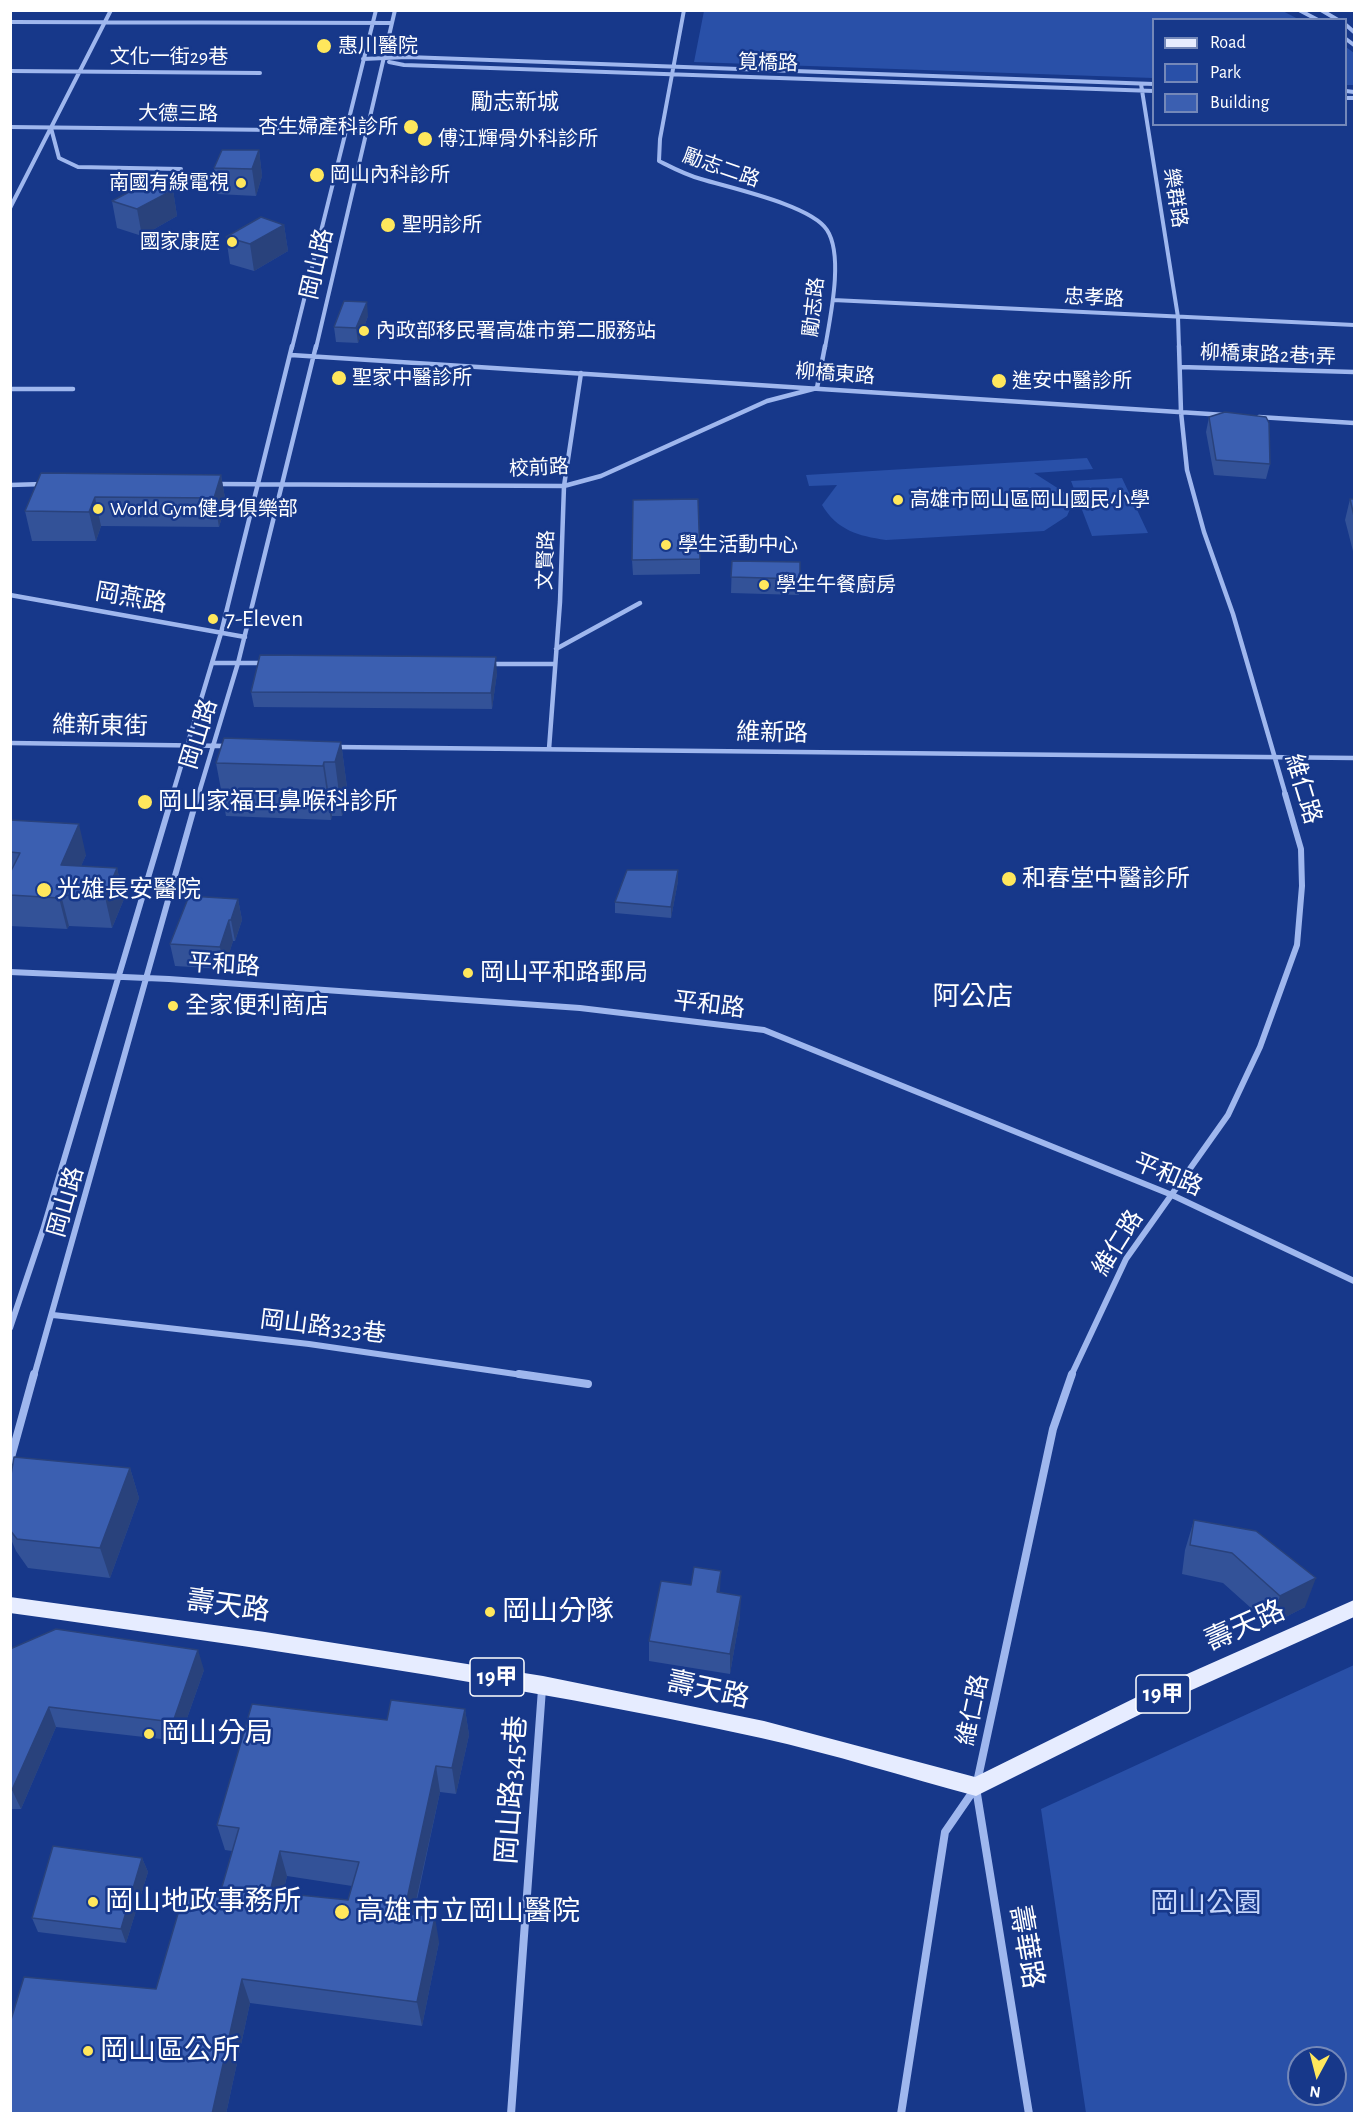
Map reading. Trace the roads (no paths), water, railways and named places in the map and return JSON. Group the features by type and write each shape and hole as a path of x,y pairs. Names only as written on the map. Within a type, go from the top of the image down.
{"main road":[{"name":"壽天路","path":"10,1605 265,1640 543,1685 764,1730 976,1787 1158,1696 1354,1608"}],"street":[{"name":"文化一街29巷","path":"10,208 111,10"},
{"name":"岡山路","path":"10,1328 43,1230 221,633 376,10"},
{"name":"岡山路","path":"10,1461 245,637 394,10"},
{"name":"勵志二路","path":"684,10 660,139 659,161 778,204 812,218 826,229"},
{"path":"1299,10 1314,18"},
{"path":"1321,10 1335,18"},
{"path":"10,22 392,23"},
{"name":"筧橋路","path":"363,60 407,57 1152,84"},
{"name":"筧橋路","path":"382,60 404,65 1152,91"},
{"path":"498,68 501,61"},
{"path":"10,71 78,72"},
{"name":"文化一街29巷","path":"78,72 260,73"},
{"path":"843,73 843,80"},
{"name":"樂群路","path":"1141,84 1178,317 1180,368"},
{"name":"大德三路","path":"10,127 365,131"},
{"path":"51,128 59,158 78,167 181,169"},
{"name":"勵志路","path":"817,388 833,300 833,257 830,234 826,229"},
{"name":"忠孝路","path":"833,300 1354,325"},
{"name":"柳橋東路","path":"291,355 1227,415"},
{"name":"柳橋東路2巷1弄","path":"1180,368 1354,372"},
{"name":"維仁路","path":"901,2114 945,1832 976,1787 1053,1429 1073,1370 1126,1259 1228,1115 1260,1047 1297,945 1302,886 1301,849 1233,614 1204,532 1187,470 1181,412 1180,368"},
{"name":"文賢路","path":"549,749 564,486 581,373"},
{"name":"校前路","path":"211,484 564,486 601,476 767,401 817,388"},
{"path":"10,389 73,389"},
{"path":"1251,416 1354,423"},
{"path":"10,485 45,484"},
{"name":"岡燕路","path":"10,595 245,637"},
{"path":"556,649 640,603"},
{"path":"212,663 274,663"},
{"path":"484,664 555,664"},
{"name":"維新東街","path":"10,743 188,745"},
{"path":"188,745 238,746"},
{"name":"維新路","path":"322,747 1354,758"},
{"name":"平和路","path":"10,972 118,976 580,1008 764,1030 1172,1195 1354,1281"},
{"name":"岡山路323巷","path":"53,1315 309,1344 588,1384"},
{"name":"岡山路345巷","path":"511,2114 543,1685"},
{"name":"壽華路","path":"976,1787 1029,2114"}],"place":[{"name":"惠川醫院","path":"324,46"},
{"name":"杏生婦產科診所","path":"411,127"},
{"name":"傅江輝骨外科診所","path":"425,139"},
{"name":"岡山內科診所","path":"317,175"},
{"name":"南國有線電視","path":"241,183"},
{"name":"聖明診所","path":"388,225"},
{"name":"國家康庭","path":"232,242"},
{"name":"內政部移民署高雄市第二服務站","path":"364,331"},
{"name":"聖家中醫診所","path":"339,378"},
{"name":"進安中醫診所","path":"999,381"},
{"name":"高雄市岡山區岡山國民小學","path":"898,500"},
{"name":"World Gym健身俱樂部","path":"98,509"},
{"name":"學生活動中心","path":"666,545"},
{"name":"學生午餐廚房","path":"764,585"},
{"name":"7-Eleven","path":"213,619"},
{"name":"岡山家福耳鼻喉科診所","path":"145,802"},
{"name":"和春堂中醫診所","path":"1009,879"},
{"name":"光雄長安醫院","path":"44,890"},
{"name":"岡山平和路郵局","path":"468,973"},
{"name":"全家便利商店","path":"173,1006"},
{"name":"岡山分隊","path":"490,1612"},
{"name":"岡山分局","path":"149,1734"},
{"name":"岡山地政事務所","path":"93,1902"},
{"name":"高雄市立岡山醫院","path":"342,1912"},
{"name":"岡山區公所","path":"88,2051"}],"district":[{"name":"勵志新城","path":"515,102"},
{"name":"阿公店","path":"973,997"}],"park label":[{"name":"岡山公園","path":"1206,1904"}]}
